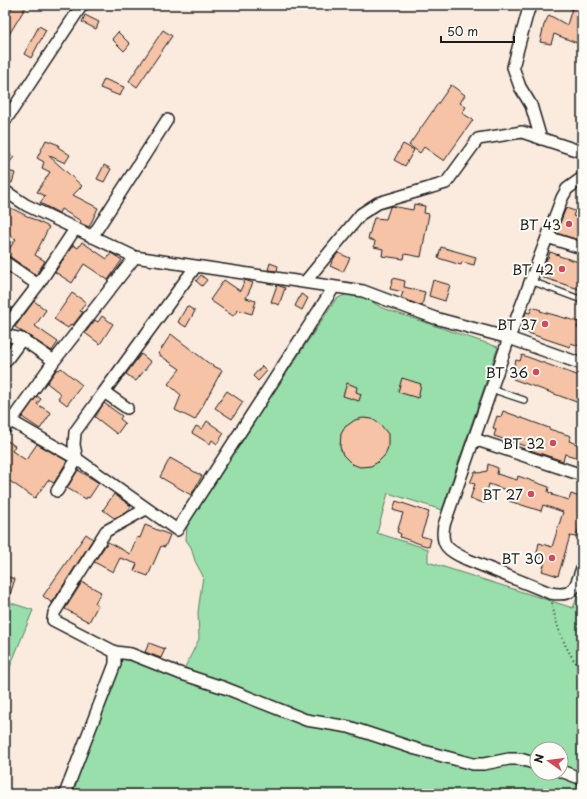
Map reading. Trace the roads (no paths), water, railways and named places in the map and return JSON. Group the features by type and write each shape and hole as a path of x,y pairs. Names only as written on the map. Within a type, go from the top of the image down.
{"street":[{"path":"5,121 82,5"},
{"path":"532,5 528,12 513,67 520,87 531,105 541,139"},
{"path":"92,237 167,120"},
{"path":"305,282 361,214 378,203 446,183 478,140 522,132 582,152"},
{"path":"582,178 568,189 562,198 509,338 444,525 442,536 446,545 454,553 550,594 562,595 570,593 577,583 582,568"},
{"path":"5,192 26,205 135,257 363,291 435,318 509,338 582,364"},
{"path":"5,328 38,285 75,229"},
{"path":"547,237 582,248"},
{"path":"135,257 54,361 8,424 77,459 176,530 334,287"},
{"path":"5,262 38,285"},
{"path":"57,491 77,459 74,445 75,432 196,266"},
{"path":"5,335 22,339 54,361"},
{"path":"5,362 22,339"},
{"path":"104,392 127,408"},
{"path":"474,439 582,475"},
{"path":"146,509 106,531 54,613 53,620 115,652 132,654 306,720 349,727 416,749 473,764 484,764 509,759 520,759 529,762"},
{"path":"65,794 115,664 115,652"},
{"path":"569,774 582,779"}],"lane":[{"path":"530,281 582,300"},
{"path":"491,389 524,400"}],"place":[{"name":"BT 43","path":"569,224"},
{"name":"BT 42","path":"562,269"},
{"name":"BT 37","path":"545,324"},
{"name":"BT 36","path":"536,372"},
{"name":"BT 32","path":"553,443"},
{"name":"BT 27","path":"531,494"},
{"name":"BT 30","path":"552,558"}]}
